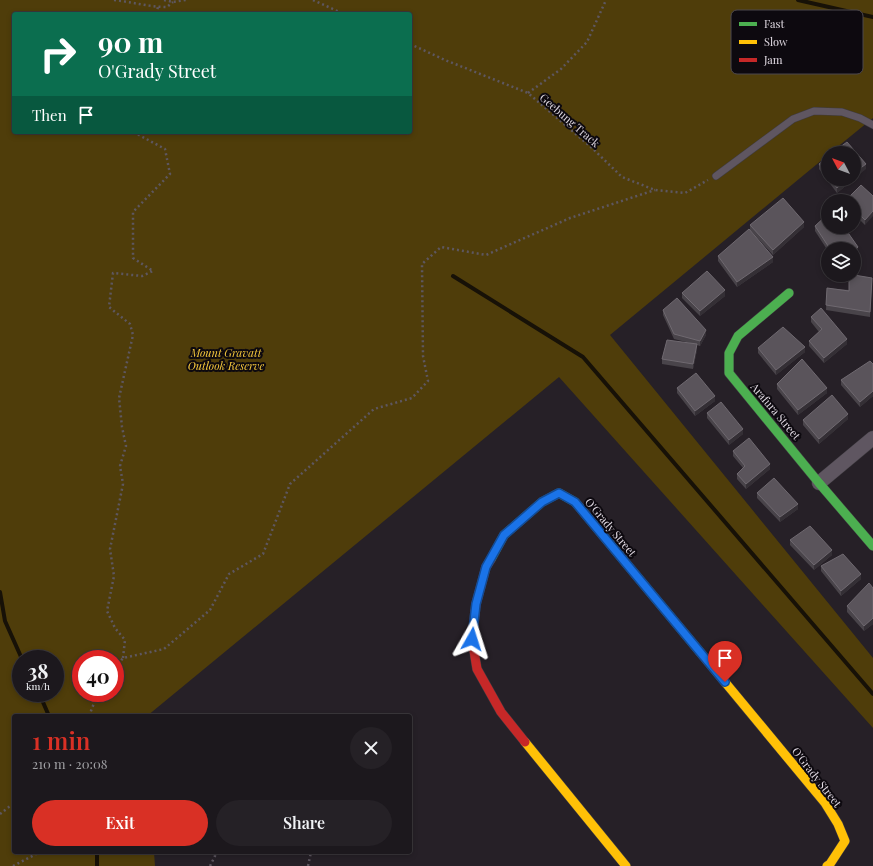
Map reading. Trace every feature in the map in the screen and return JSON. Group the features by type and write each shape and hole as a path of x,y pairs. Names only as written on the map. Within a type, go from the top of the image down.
{"street":[{"name":"Arafura Street","path":"789,293 738,336 729,353 729,373 873,546"},
{"path":"819,483 873,438"},
{"name":"O'Grady Street","path":"626,866 501,712 477,669 472,639 476,604 486,567 504,535 542,502 559,493 575,502 825,803 838,824 845,841 830,864 827,866"}],"lane":[{"path":"716,176 793,120 814,111 842,112 860,118 873,125"}],"path":[{"path":"114,0 158,7 167,7 173,2"},
{"path":"164,0 173,2 186,0"},
{"path":"313,0 340,12"},
{"path":"528,94 561,68 587,42 606,0"},
{"path":"157,12 158,7"},
{"name":"Geebung Track","path":"412,45 528,94 592,148 622,177 655,190 685,192 716,176"},
{"path":"124,652 126,640 115,628 107,611 114,576 110,549 124,484 120,466 126,446 122,427 119,398 133,335 130,324 109,307 113,273 142,276 154,271 133,258 133,212 170,174 165,149 137,134"},
{"path":"124,658 164,649 210,610 229,574 263,554 290,484 374,409 412,398 428,381 423,356 422,264 441,247 486,255 570,218 655,190"},
{"path":"90,714 94,702"},
{"path":"0,814 12,805"},
{"path":"14,866 36,854"},
{"path":"210,866 215,854"},
{"path":"308,866 311,854"}],"green space":[{"name":"Mount Gravatt Outlook Reserve","path":"0,0 873,0 873,118 839,146 821,146 821,161 610,335 873,658 873,728 559,377 149,714 12,714 12,854 154,854 155,866 0,866"}],"building":[{"path":"847,142 850,146 842,146"},
{"path":"861,158 866,164 861,168"},
{"path":"861,185 873,196 873,211 865,220 861,216 861,194 852,194"},
{"path":"783,198 804,222 773,250 750,225"},
{"path":"821,220 821,234 849,234 854,242 825,242 815,226"},
{"path":"749,229 773,257 737,282 718,256"},
{"path":"707,271 725,290 700,311 682,293"},
{"path":"861,276 872,278 870,312 826,305 827,288 849,291 849,282 861,282"},
{"path":"677,298 706,330 700,341 674,334 663,310"},
{"path":"821,308 847,339 824,358 809,341 822,329 811,317"},
{"path":"783,327 805,347 776,370 758,348"},
{"path":"667,340 697,344 693,364 662,359"},
{"path":"802,359 827,388 798,410 777,384"},
{"path":"870,361 873,364 873,391 860,402 841,380"},
{"path":"696,373 715,396 695,411 677,388"},
{"path":"832,395 848,414 819,439 803,420"},
{"path":"721,402 743,429 729,440 707,413"},
{"path":"749,438 770,464 746,484 737,474 745,466 733,451"},
{"path":"774,478 798,504 780,517 757,493"},
{"path":"810,526 832,550 814,565 790,540"},
{"path":"843,554 861,574 841,591 821,566"},
{"path":"869,583 873,588 873,618 864,626 847,606"}],"waterway":[{"path":"798,0 842,10"},
{"path":"863,15 873,17"},
{"path":"453,276 583,357 873,694"},
{"path":"0,592 5,621 18,650"},
{"path":"43,702 48,714"},
{"path":"97,854 97,866"}],"traffic: fast":[{"path":"789,293 738,336 729,353 729,373 873,546"},
{"path":"491,559 504,535 542,502 559,493 575,502 700,652"}],"traffic: slow":[{"path":"700,652 825,803 838,824 845,841 830,864 827,866"},
{"path":"525,742 626,866"}],"traffic: jam":[{"path":"491,559 486,567 476,604 472,639 477,669 501,712 525,742"}],"route":[{"path":"472,639 476,604 486,567 504,535 542,502 559,493 575,502 725,682"}]}
